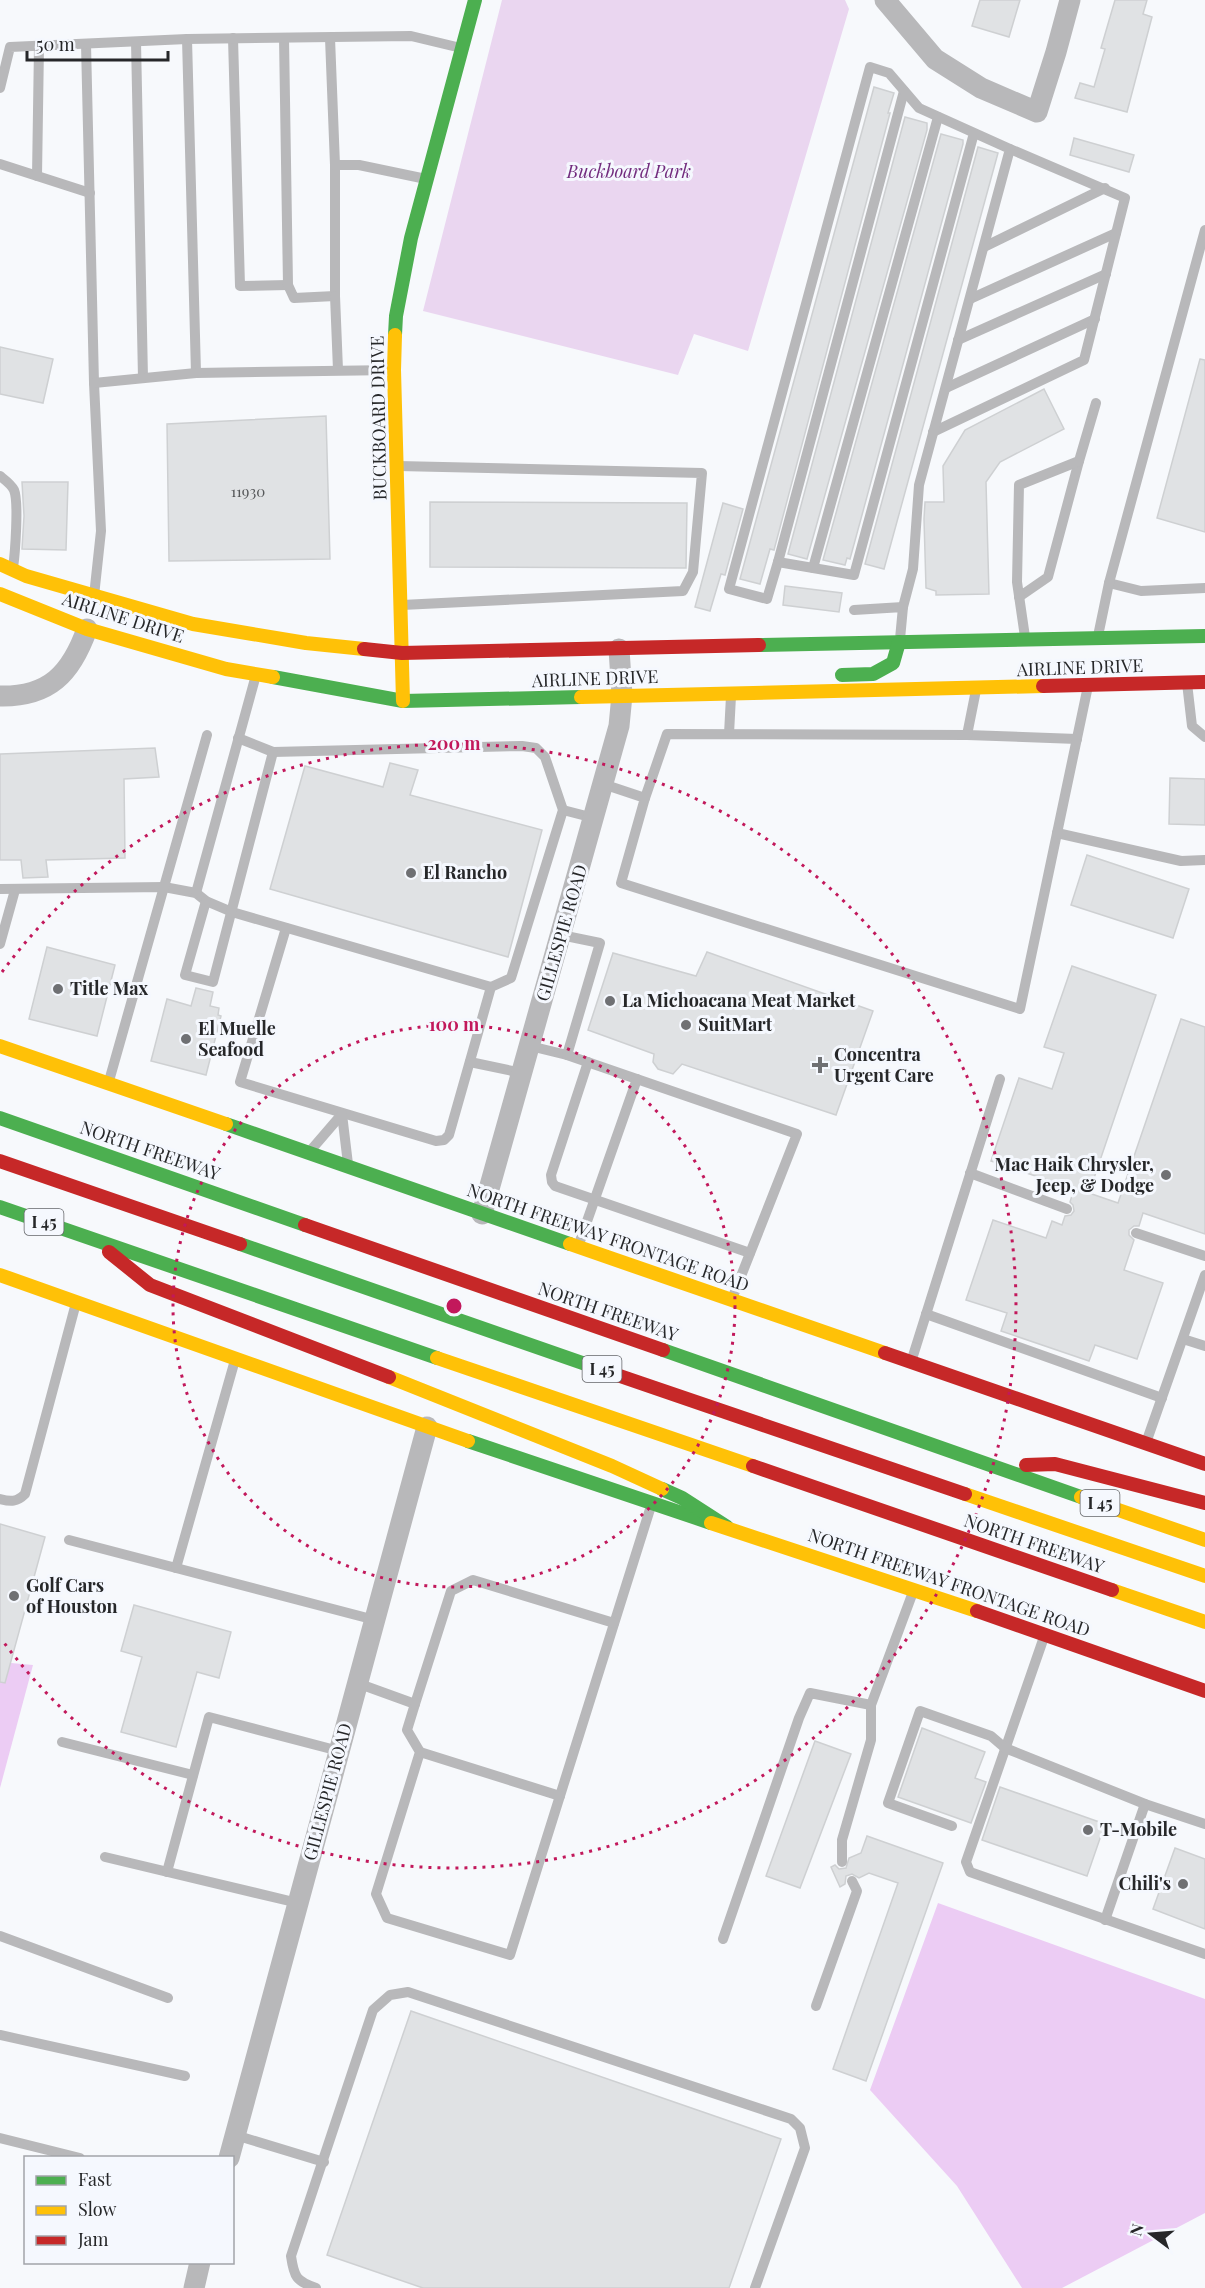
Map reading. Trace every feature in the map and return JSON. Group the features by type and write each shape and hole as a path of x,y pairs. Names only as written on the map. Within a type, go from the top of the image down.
{"main road":[{"name":"BUCKBOARD DRIVE","path":"403,701 394,370 396,316 411,238 475,0"},
{"name":"AIRLINE DRIVE","path":"6,567 132,608 194,624 306,643 402,653 899,642 1025,646 1097,639 1205,636"},
{"name":"AIRLINE DRIVE","path":"0,594 94,619 226,669 403,701 976,688 1028,682 1088,686 1205,682"},
{"path":"94,619 132,608"},
{"path":"818,692 837,676 873,674 893,663 899,642"},
{"name":"NORTH FREEWAY FRONTAGE ROAD","path":"0,1046 1205,1464"},
{"name":"NORTH FREEWAY","path":"0,1118 1205,1539"},
{"name":"NORTH FREEWAY","path":"0,1161 1205,1576"},
{"name":"NORTH FREEWAY","path":"0,1207 1205,1622"},
{"path":"88,1236 150,1285 447,1399 612,1466 682,1498 728,1527"},
{"name":"NORTH FREEWAY FRONTAGE ROAD","path":"0,1275 427,1427 914,1589 1205,1690"},
{"path":"994,1466 1055,1464 1205,1503"}],"street":[{"path":"885,0 935,59 981,88 1037,112 1070,0"},
{"path":"0,696 22,696 45,689 62,675 94,619"},
{"name":"GILLESPIE ROAD","path":"482,1214 619,726 621,696 619,649"},
{"name":"GILLESPIE ROAD","path":"229,2156 427,1427"},
{"path":"194,2288 200,2264"}],"lane":[{"path":"0,88 10,47 187,39 411,36 462,48"},
{"path":"233,38 240,286 288,285"},
{"path":"284,38 288,285 294,298 335,297"},
{"path":"330,38 338,370"},
{"path":"187,39 196,373"},
{"path":"136,42 143,378"},
{"path":"86,44 94,383 101,531 94,596"},
{"path":"37,176 39,46"},
{"path":"904,91 767,599 729,589 870,67 889,73 919,108 1125,198 1084,360 933,432"},
{"path":"813,568 938,117"},
{"path":"778,562 854,575 974,133"},
{"path":"899,642 903,607 913,569 919,484 1011,149"},
{"path":"0,164 90,193"},
{"path":"334,165 359,165 427,179"},
{"path":"984,247 1105,188"},
{"path":"1097,639 1109,583 1205,230"},
{"path":"970,299 1116,233"},
{"path":"958,340 1106,274"},
{"path":"946,388 1095,319"},
{"path":"94,383 196,373 394,370"},
{"path":"1019,597 1048,577 1096,403"},
{"path":"1025,646 1017,582 1019,485 1080,461"},
{"path":"397,466 702,473 693,572 683,591 401,605"},
{"path":"0,476 13,488 15,496 15,554 6,567"},
{"path":"1109,583 1141,591 1205,588"},
{"path":"854,610 903,607"},
{"path":"196,893 256,675"},
{"path":"1187,683 1192,726 1205,737"},
{"path":"1077,739 967,735 667,734 645,798 621,884 1020,1009 1057,832 1077,739 1088,686"},
{"path":"967,735 976,688"},
{"path":"729,734 731,693"},
{"path":"108,1084 207,735"},
{"path":"0,889 164,887 196,893 206,901 232,912 491,987 511,978 563,810 545,756 536,748 273,752 238,738"},
{"path":"206,901 185,975 213,982 273,752"},
{"path":"603,784 645,798"},
{"path":"563,810 594,818"},
{"path":"1057,832 1181,861 1205,861"},
{"path":"0,944 15,890"},
{"path":"286,928 240,1082 342,1114 436,1141 444,1140 449,1135 491,987"},
{"path":"561,935 600,943 567,1055"},
{"path":"530,1046 567,1055 797,1134 732,1300"},
{"path":"470,1062 522,1073"},
{"path":"588,1062 551,1175 555,1186 750,1253"},
{"path":"578,1247 636,1079"},
{"path":"911,1362 1000,1079"},
{"path":"308,1154 342,1114"},
{"path":"342,1114 347,1141 348,1167"},
{"path":"970,1173 1067,1209"},
{"path":"1136,1233 1205,1256"},
{"path":"1146,1444 1205,1275"},
{"path":"0,1499 9,1502 19,1500 25,1494 76,1302"},
{"path":"926,1314 1162,1398"},
{"path":"1183,1339 1205,1346"},
{"path":"176,1568 235,1360"},
{"path":"420,1752 376,1893 387,1918 510,1956 652,1503"},
{"path":"69,1540 375,1620"},
{"path":"560,1796 420,1752 407,1730 415,1704 451,1591 473,1580 614,1623"},
{"path":"842,1862 842,1840 872,1740 871,1705 914,1589"},
{"path":"1045,1635 966,1862 970,1872 1205,1954"},
{"path":"357,1683 415,1704"},
{"path":"723,1939 799,1718 810,1693 871,1705"},
{"path":"952,1826 888,1803 920,1712 991,1736 1005,1748 1145,1804 1205,1824"},
{"path":"167,1872 209,1717 339,1751"},
{"path":"62,1742 193,1775"},
{"path":"1105,1920 1145,1804"},
{"path":"105,1857 298,1903"},
{"path":"816,2006 858,1892 852,1881"},
{"path":"0,1936 168,1998"},
{"path":"316,2288 302,2283 293,2274 291,2256 373,2010 390,1995 408,1992 417,1993 791,2119 803,2134 805,2148 755,2288"},
{"path":"0,2035 185,2076"},
{"path":"235,2135 324,2162"},
{"path":"0,2138 76,2156"}],"green space":[{"name":"Buckboard Park","path":"502,0 845,0 849,9 748,351 694,334 678,375 423,311"}],"shaded area":[{"path":"0,1662 33,1665 0,1788"},
{"path":"938,1903 1205,1999 1205,2213 1062,2288 1022,2288 957,2186 870,2090"}],"building":[{"path":"980,0 1020,0 1009,37 972,26"},
{"path":"1115,0 1147,0 1143,14 1152,17 1127,112 1075,98 1080,83 1094,87 1105,49 1101,48"},
{"path":"874,87 894,93 888,113 890,113 774,550 770,549 760,584 740,579"},
{"path":"905,117 927,123 927,130 807,559 788,554"},
{"path":"941,134 963,140 963,144 850,559 847,558 845,565 823,560"},
{"path":"1074,138 1134,155 1129,172 1070,155"},
{"path":"978,147 998,153 884,569 865,564"},
{"path":"0,347 53,359 43,403 0,394"},
{"path":"1200,359 1205,360 1205,532 1157,518"},
{"path":"1044,389 1064,429 1000,462 986,482 989,594 936,595 936,591 926,588 924,519 925,502 944,502 943,466 965,430"},
{"path":"326,416 330,559 169,561 167,424"},
{"path":"22,482 68,482 66,550 22,549 24,516"},
{"path":"430,502 687,503 686,568 430,567"},
{"path":"723,503 743,509 725,575 721,574 710,611 695,607"},
{"path":"785,586 842,593 839,612 783,605"},
{"path":"155,748 159,777 124,779 125,858 46,860 48,877 23,878 21,860 0,860 0,754"},
{"path":"390,763 418,770 410,795 542,830 508,957 270,889 305,766 383,787"},
{"path":"1170,778 1205,779 1205,825 1169,824"},
{"path":"1087,855 1189,889 1173,938 1071,905"},
{"path":"47,947 115,965 97,1036 29,1019"},
{"path":"707,952 873,1011 836,1115 682,1064 673,1074 658,1069 653,1062 654,1054 588,1030 613,953 696,976"},
{"name":"Mac Haik Chrysler, Jeep, & Dodge","path":"1072,966 1156,995 1089,1193 1118,1203 1181,1019 1205,1027 1205,1234 1143,1213 1139,1226 1134,1226 1129,1230 1129,1235 1134,1240 1124,1270 1163,1283 1137,1359 1095,1345 1089,1361 1001,1331 1007,1313 966,1300 993,1220 1046,1238 1052,1221 1062,1225 1065,1216 1071,1215 1074,1211 1070,1202 1074,1189 991,1161 1019,1078 1052,1089 1064,1053 1044,1047"},
{"name":"El Muelle Seafood","path":"196,988 213,992 210,1006 219,1008 218,1015 221,1016 206,1075 151,1061 167,999 191,1006"},
{"name":"Golf Cars of Houston","path":"0,1524 45,1537 5,1683 0,1682"},
{"path":"134,1605 231,1632 219,1678 197,1672 176,1747 121,1732 142,1657 121,1651"},
{"path":"922,1728 985,1752 975,1778 986,1782 971,1823 898,1797"},
{"path":"815,1741 851,1754 800,1888 766,1876"},
{"path":"1000,1787 1105,1824 1087,1876 982,1840"},
{"path":"867,1836 943,1863 866,2081 833,2069 898,1883 869,1873 859,1878 852,1874 846,1876 845,1884 840,1887 831,1867 835,1865 839,1869 846,1868 849,1858 861,1853"},
{"name":"Chili's","path":"1175,1848 1205,1859 1205,1929 1153,1909"},
{"path":"411,2011 781,2139 729,2288 423,2288 327,2255"}],"traffic: fast":[{"path":"395,335 396,316 411,238 475,0"},
{"path":"759,645 1205,636"},
{"path":"842,675 873,674 893,663 899,642"},
{"path":"273,677 403,701 581,697"},
{"path":"0,1118 305,1225"},
{"path":"226,1124 570,1244"},
{"path":"0,1207 437,1358"},
{"path":"240,1244 617,1375"},
{"path":"663,1350 1081,1497"},
{"path":"468,1441 711,1523"},
{"path":"662,1489 682,1498 727,1527"}],"traffic: slow":[{"path":"395,335 403,701"},
{"path":"0,564 26,576 193,624 306,643 364,649"},
{"path":"0,594 87,629 226,669 273,677"},
{"path":"581,697 1043,686"},
{"path":"0,1046 226,1124"},
{"path":"570,1244 885,1353"},
{"path":"0,1275 468,1441"},
{"path":"437,1358 753,1466"},
{"path":"389,1377 612,1466 662,1489"},
{"path":"965,1494 1205,1576"},
{"path":"1081,1497 1205,1540"},
{"path":"711,1523 977,1611"},
{"path":"1112,1590 1205,1622"}],"traffic: jam":[{"path":"364,649 402,653 759,645"},
{"path":"1043,686 1205,682"},
{"path":"0,1161 240,1244"},
{"path":"305,1225 663,1350"},
{"path":"109,1252 150,1285 389,1377"},
{"path":"885,1353 1205,1464"},
{"path":"617,1375 965,1494"},
{"path":"1026,1465 1055,1464 1205,1503"},
{"path":"753,1466 1112,1590"},
{"path":"977,1611 1205,1691"}],"place":[{"name":"El Rancho","path":"411,873"},
{"name":"Title Max","path":"58,989"},
{"name":"La Michoacana Meat Market","path":"610,1001"},
{"name":"SuitMart","path":"686,1025"},
{"name":"El Muelle Seafood","path":"186,1039"},
{"name":"Concentra Urgent Care","path":"820,1065"},
{"name":"Mac Haik Chrysler, Jeep, & Dodge","path":"1166,1175"},
{"name":"Golf Cars of Houston","path":"14,1596"},
{"name":"T-Mobile","path":"1088,1830"},
{"name":"Chili's","path":"1183,1884"}]}
